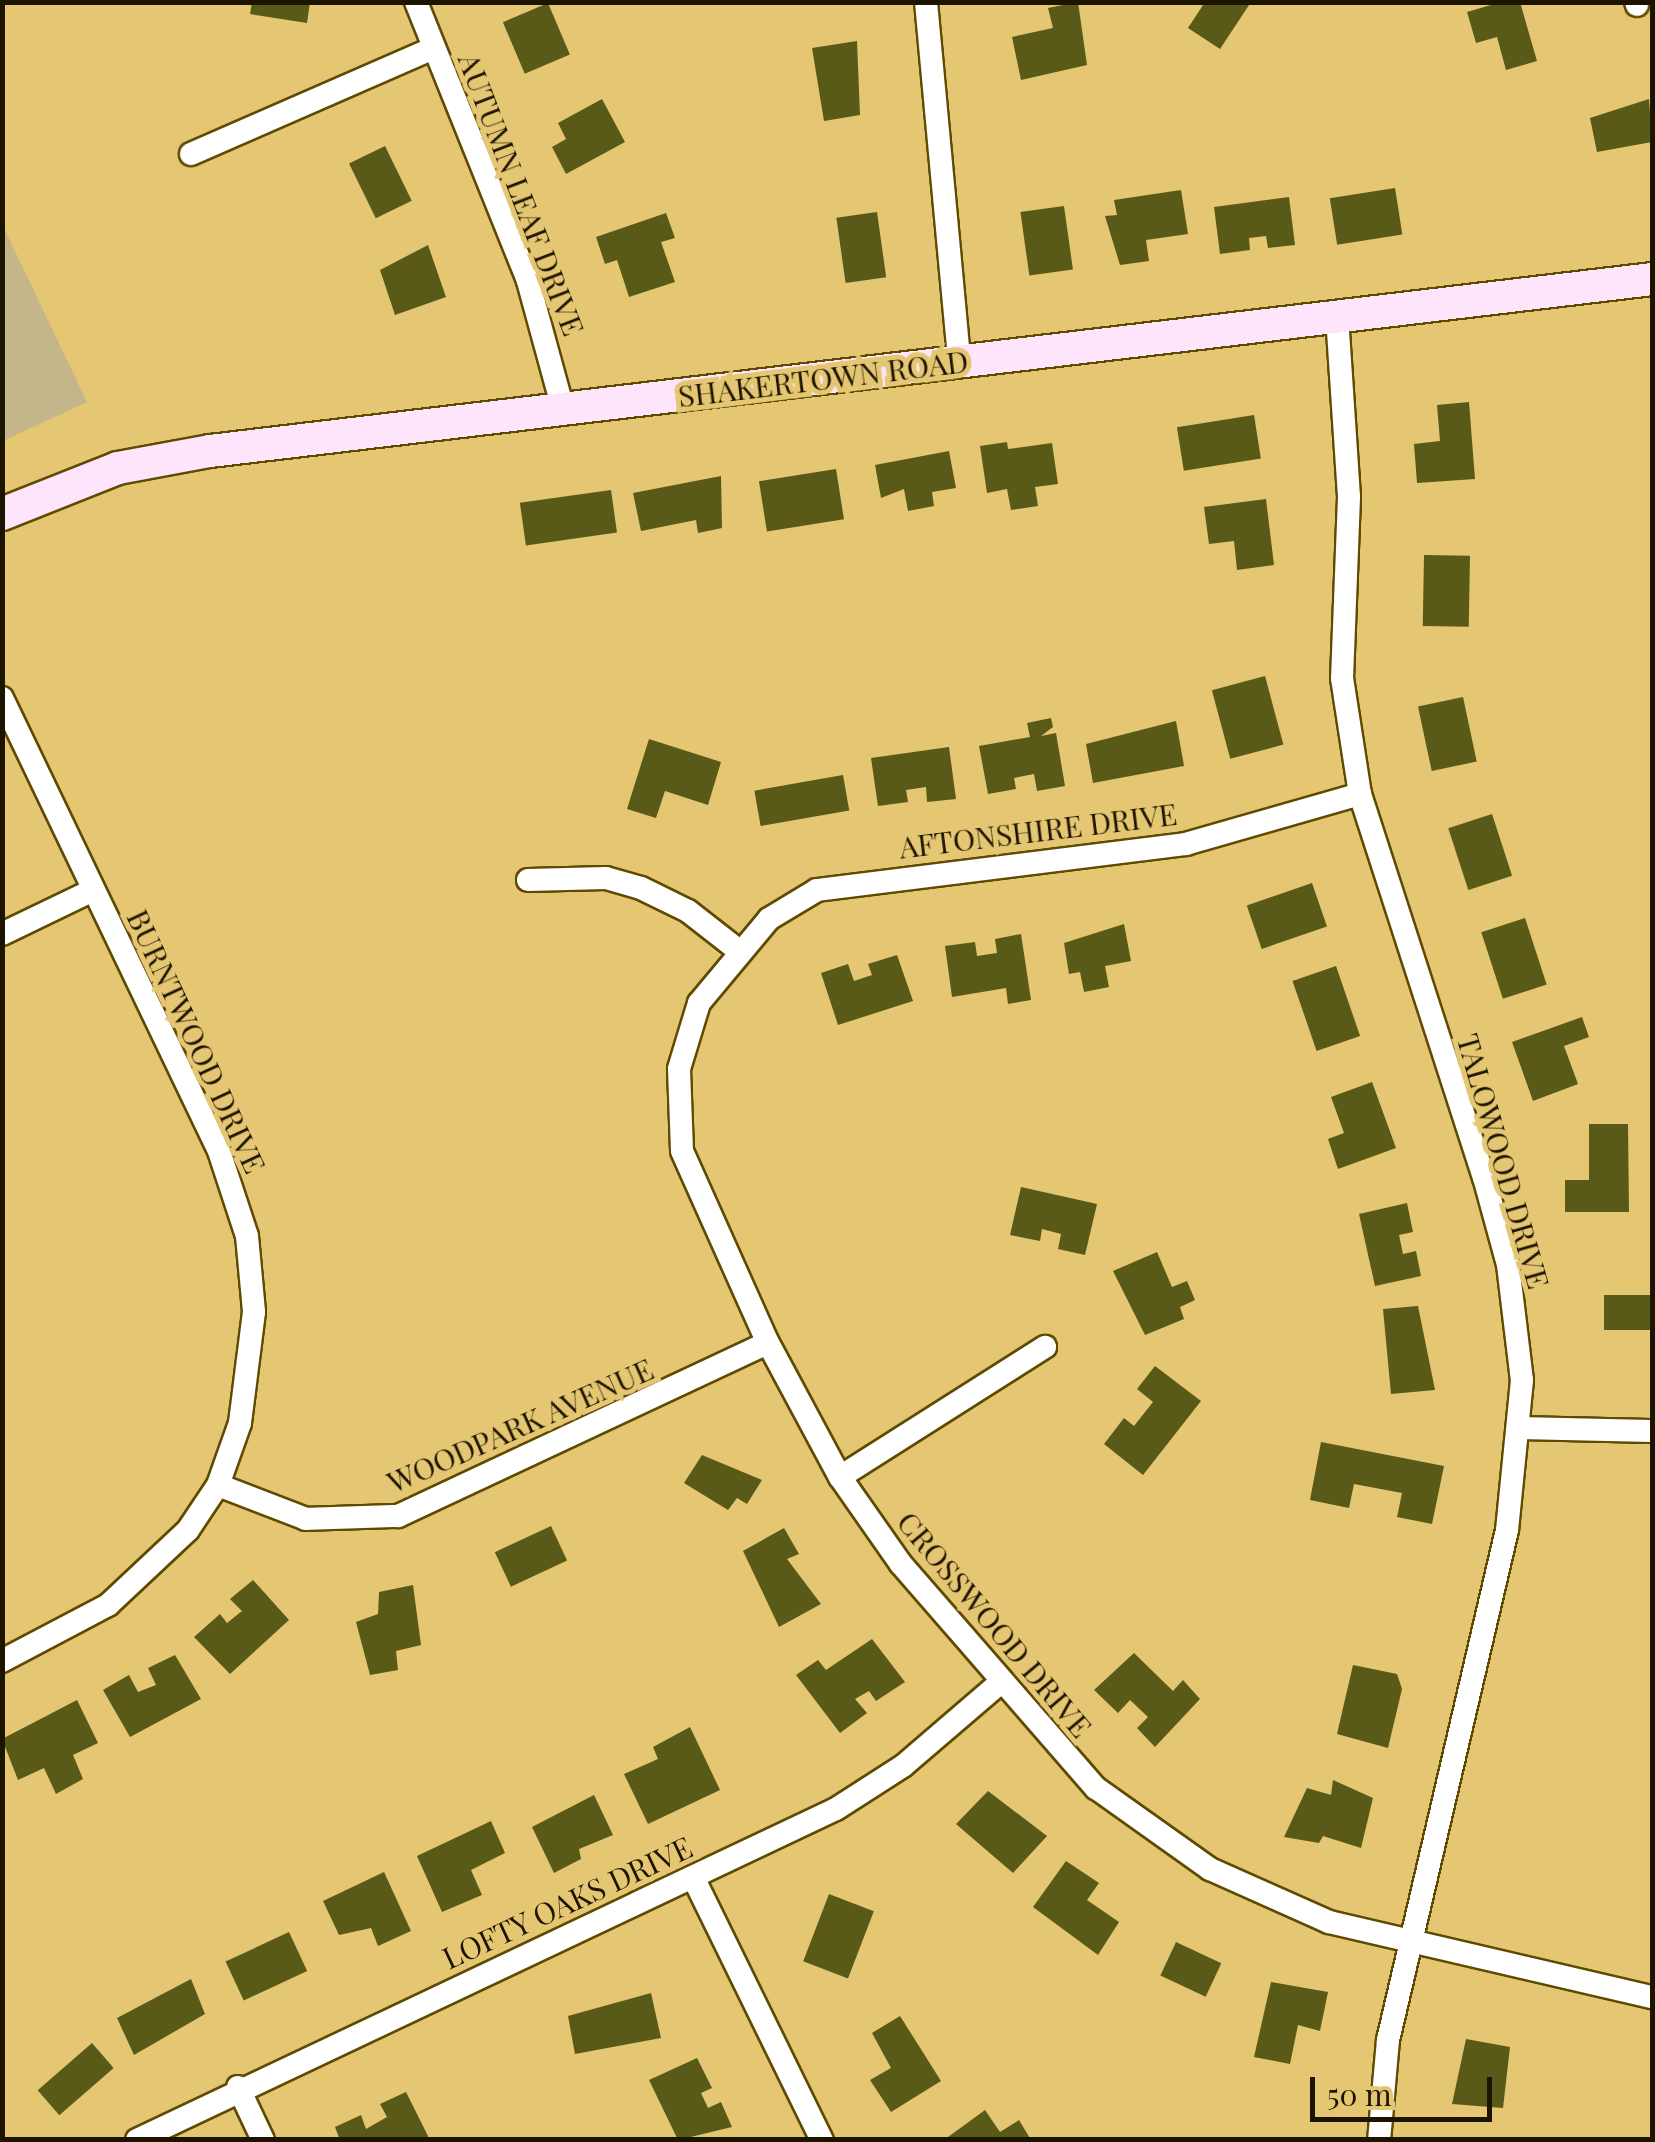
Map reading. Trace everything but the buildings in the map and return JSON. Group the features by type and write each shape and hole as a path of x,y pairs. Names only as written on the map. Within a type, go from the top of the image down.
{"street":[{"name":"AUTUMN LEAF DRIVE","path":"416,2 528,281 564,409"},
{"path":"926,2 960,362"},
{"path":"192,154 434,48"},
{"name":"SHAKERTOWN ROAD","path":"2,514 158,459 1652,279"},
{"name":"TALOWOOD DRIVE","path":"1336,316 1349,496 1342,678 1360,794 1508,1266 1519,1332 1520,1428 1507,1530 1388,2040 1379,2140"},
{"name":"BURNTWOOD DRIVE","path":"2,698 219,1151 247,1236 252,1348 240,1423 218,1485"},
{"name":"AFTONSHIRE DRIVE","path":"738,950 769,919 817,890 1186,844 1360,794"},
{"path":"528,880 606,878 640,888 688,910 738,950"},
{"path":"2,934 93,890"},
{"name":"CROSSWOOD DRIVE","path":"738,950 716,974 690,1024 677,1116 692,1180 768,1342 840,1477 1000,1683 1096,1788 1180,1851 1272,1900 1411,1941 1652,1997"},
{"name":"WOODPARK AVENUE","path":"218,1485 306,1520 398,1516 768,1342"},
{"path":"840,1477 1045,1347"},
{"path":"1520,1428 1652,1430"},
{"path":"2,1661 108,1604 188,1530 218,1485"},
{"name":"LOFTY OAKS DRIVE","path":"137,2140 238,2087 693,1877 866,1791 1000,1683"},
{"path":"693,1877 822,2140"},
{"path":"238,2087 263,2140"}],"shaded area":[{"path":"2,224 87,402 3,441 2,441"}]}
